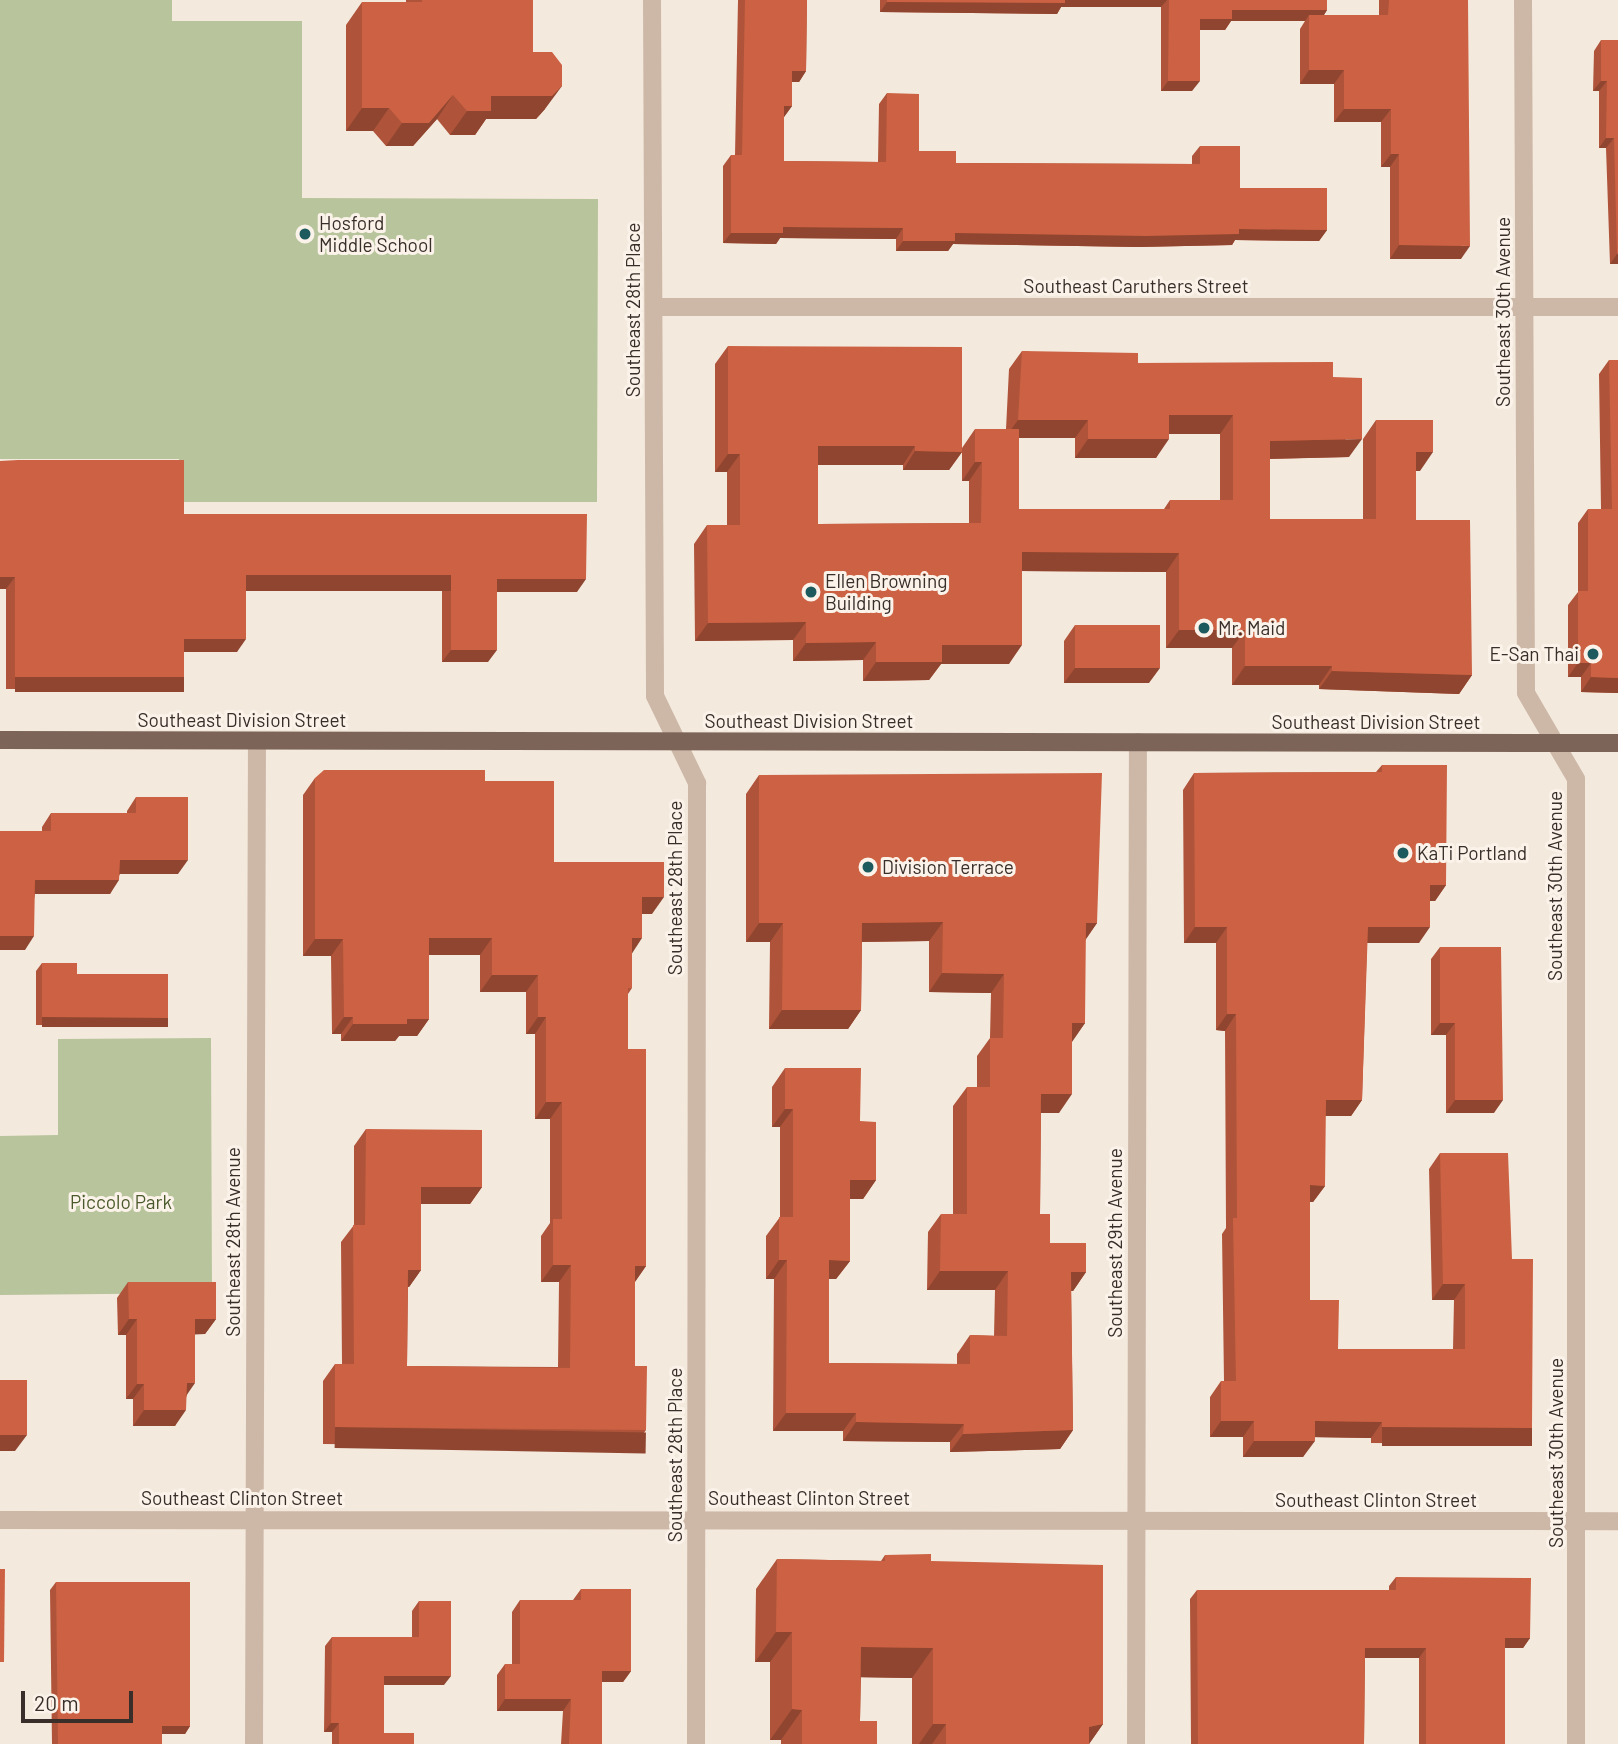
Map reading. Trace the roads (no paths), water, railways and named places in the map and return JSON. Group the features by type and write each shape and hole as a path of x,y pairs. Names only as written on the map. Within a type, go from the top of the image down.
{"main road":[{"name":"Southeast Division Street","path":"0,740 1618,743"}],"street":[{"name":"Southeast 28th Place","path":"652,0 655,696 697,783 696,1744"},
{"name":"Southeast 30th Avenue","path":"1523,0 1526,693 1576,779 1576,1744"},
{"name":"Southeast Caruthers Street","path":"654,307 1618,307"},
{"name":"Southeast 28th Avenue","path":"254,1744 257,741"},
{"name":"Southeast 29th Avenue","path":"1136,1744 1138,742"},
{"name":"Southeast Clinton Street","path":"0,1520 1618,1521"}],"place":[{"name":"Hosford Middle School","path":"305,234"},
{"name":"Ellen Browning Building","path":"811,592"},
{"name":"Mr. Maid","path":"1204,628"},
{"name":"E-San Thai","path":"1593,654"},
{"name":"KaTi Portland","path":"1403,853"},
{"name":"Division Terrace","path":"868,867"}],"park label":[{"name":"Piccolo Park","path":"121,1202"}]}
